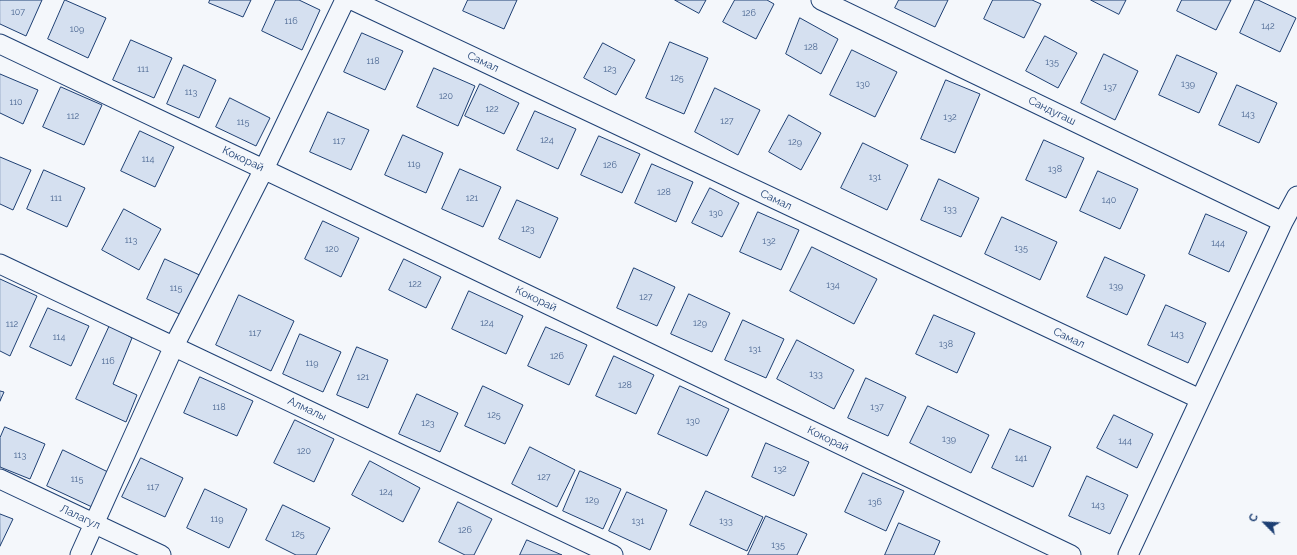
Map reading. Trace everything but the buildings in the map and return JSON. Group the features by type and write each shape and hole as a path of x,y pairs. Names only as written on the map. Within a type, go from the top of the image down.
{"street":[{"path":"80,555 174,346 264,169 345,0"},
{"name":"Самал","path":"352,0 1200,399"},
{"name":"Сандугаш","path":"821,0 1283,222"},
{"name":"Кокорай","path":"0,44 1071,555"},
{"path":"1128,555 1283,222 1297,196"},
{"name":"Алмалы","path":"0,264 613,555"},
{"name":"Лалагул","path":"0,479 161,555"}]}
